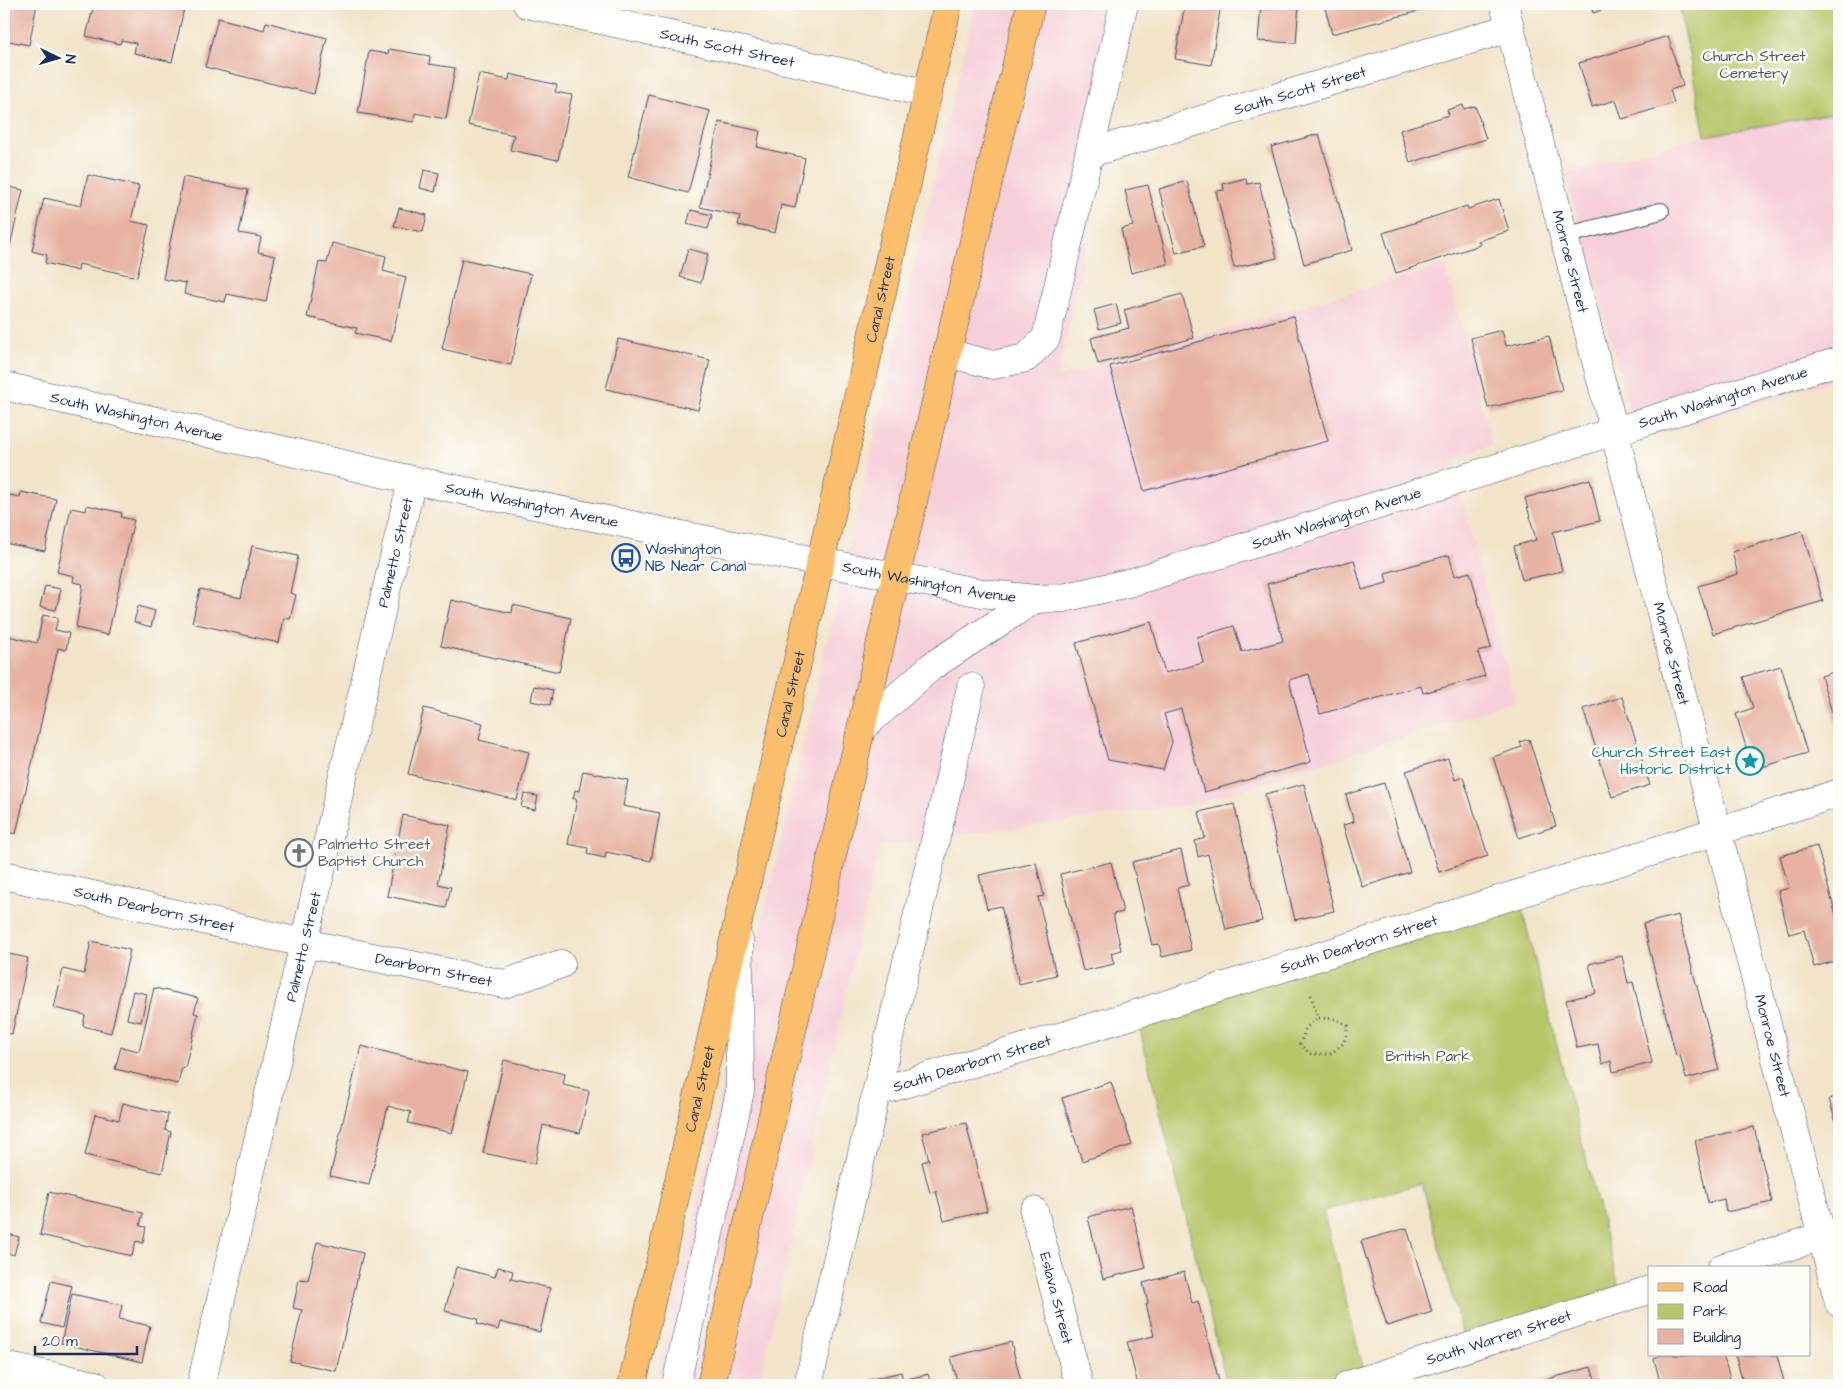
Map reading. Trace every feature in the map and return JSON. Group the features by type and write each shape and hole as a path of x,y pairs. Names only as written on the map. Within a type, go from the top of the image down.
{"main road":[{"name":"Canal Street","path":"632,1385 948,4"},
{"path":"711,1385 947,353 1031,4"}],"street":[{"name":"South Scott Street","path":"527,4 854,75 928,94"},
{"path":"947,353 993,365 1026,358 1046,338 1124,4"},
{"name":"South Scott Street","path":"1090,154 1507,16"},
{"name":"Monroe Street","path":"1507,16 1717,832 1830,1233 1839,1303"},
{"name":"South Washington Avenue","path":"4,386 412,480 671,533 982,593 1035,599 1063,598 1132,582 1839,361"},
{"name":"Palmetto Street","path":"201,1385 412,480"},
{"path":"862,728 932,666 1035,599"},
{"path":"808,1385 971,687"},
{"name":"South Dearborn Street","path":"877,1092 1145,1012 1839,793"},
{"name":"South Dearborn Street","path":"4,875 304,943"},
{"path":"676,1385 740,1092 739,918"},
{"name":"Dearborn Street","path":"304,943 504,984 561,964"},
{"name":"Eslava Street","path":"1034,1211 1079,1385"},
{"path":"1727,1266 1830,1233"},
{"name":"South Warren Street","path":"1348,1385 1648,1290"},
{"path":"4,1366 96,1385"}],"lane":[{"path":"1564,236 1661,211"}],"path":[{"path":"1312,995 1318,1018"},
{"path":"1318,1018 1336,1019 1348,1026 1344,1043 1330,1054 1310,1054 1300,1044 1306,1028 1318,1018"}],"shaded area":[{"path":"975,4 1138,4 1057,378 1445,265 1492,445 1451,459 1515,701 1199,803 879,846 759,1385 655,1385"},
{"path":"1679,4 1839,4 1839,378 1638,440 1565,173 1705,136"}],"green space":[{"name":"Church Street Cemetery","path":"1679,4 1839,4 1839,112 1705,136"},
{"name":"British Park","path":"1518,894 1622,1299 1466,1348 1422,1183 1323,1211 1366,1379 1348,1385 1227,1385 1136,1014"}],"building":[{"path":"4,4 37,4 29,45 4,40"},
{"path":"94,4 185,4 172,62 134,53 136,43 121,40 120,44 86,36"},
{"path":"1185,4 1221,4 1211,65 1175,59"},
{"path":"1261,4 1299,4 1296,43 1258,41"},
{"path":"1324,4 1423,4 1417,6 1419,11 1332,34"},
{"path":"1590,4 1622,4 1593,13"},
{"path":"218,18 264,30 266,22 327,38 314,94 205,67"},
{"path":"1668,36 1683,86 1670,90 1674,103 1622,119 1616,100 1592,107 1579,63"},
{"path":"389,49 430,56 429,64 455,68 446,119 415,113 414,122 358,113 369,51 388,54"},
{"path":"479,74 509,80 510,74 557,85 555,92 572,95 558,160 510,150 514,135 468,125"},
{"path":"649,95 710,111 688,193 628,177"},
{"path":"1463,105 1464,109 1475,106 1486,139 1410,163 1400,130 1449,115 1447,110"},
{"path":"719,122 760,131 757,147 805,158 795,208 781,205 775,233 738,225 740,216 700,207"},
{"path":"1319,134 1352,250 1304,264 1271,147"},
{"path":"424,170 439,173 435,192 420,188"},
{"path":"88,175 139,186 131,221 149,225 137,277 79,264 78,271 45,263 47,255 32,251 44,198 81,206"},
{"path":"183,177 248,190 239,233 261,237 258,252 275,256 266,302 227,294 225,302 184,294 186,283 163,279"},
{"path":"1246,178 1247,184 1259,182 1277,258 1234,268 1216,191 1224,190 1223,184"},
{"path":"1187,181 1204,246 1176,253 1159,189"},
{"path":"1148,185 1168,264 1131,273 1121,229 1133,226 1125,190"},
{"path":"4,186 23,190 10,246 4,245"},
{"path":"1499,199 1509,231 1478,241 1480,245 1396,273 1383,233 1467,206 1468,209"},
{"path":"399,208 427,215 423,232 394,226"},
{"path":"691,210 712,215 708,229 687,224"},
{"path":"332,243 386,256 383,271 406,277 391,341 355,333 357,328 307,317 319,262 327,263"},
{"path":"688,249 708,254 701,283 680,277"},
{"path":"462,259 531,274 511,365 442,349"},
{"path":"1182,294 1194,338 1098,364 1091,338 1129,328 1124,310"},
{"path":"1116,304 1121,323 1099,329 1094,310"},
{"path":"1293,316 1328,441 1144,491 1110,366"},
{"path":"1502,330 1506,346 1549,336 1562,390 1488,408 1471,338"},
{"path":"618,339 710,360 698,410 606,389"},
{"path":"1590,479 1600,521 1553,532 1562,571 1522,580 1514,546 1536,540 1525,498"},
{"path":"21,492 56,499 45,551 4,543 4,494 20,497"},
{"path":"87,505 122,513 121,517 134,520 108,635 76,628 83,584 73,582 74,576 57,572 71,508 86,511"},
{"path":"1802,531 1823,601 1713,634 1698,586 1738,574 1732,552"},
{"path":"252,546 298,556 290,593 296,595 290,619 284,618 279,643 192,623 200,589 241,598"},
{"path":"1449,555 1455,576 1470,572 1491,648 1478,652 1485,676 1423,693 1421,686 1320,714 1309,674 1289,680 1311,762 1204,792 1181,709 1164,714 1172,742 1163,770 1108,760 1076,643 1151,622 1165,673 1203,663 1197,637 1234,626 1242,652 1283,641 1267,584 1354,560 1362,590 1387,583 1385,573"},
{"path":"45,586 61,589 56,610 40,607"},
{"path":"451,600 512,613 513,605 571,618 559,672 441,646"},
{"path":"138,606 155,611 151,627 134,622"},
{"path":"43,615 58,618 55,630 69,633 66,650 58,648 16,834 4,831 4,635 37,643"},
{"path":"1781,666 1807,753 1753,770 1736,714 1753,708 1743,677"},
{"path":"1839,670 1839,736 1821,676"},
{"path":"534,686 553,690 550,705 531,701"},
{"path":"1622,697 1650,785 1612,797 1583,709"},
{"path":"424,708 483,723 479,740 529,752 517,800 408,774"},
{"path":"1529,739 1556,826 1519,838 1493,757 1522,747 1520,742"},
{"path":"1448,758 1455,780 1463,777 1488,856 1439,872 1406,771"},
{"path":"583,771 628,780 623,806 660,813 651,861 606,852 605,858 587,854 588,848 568,844 577,799 573,799 575,790 579,791"},
{"path":"1384,783 1410,872 1362,887 1343,825 1354,822 1346,795"},
{"path":"1304,784 1334,911 1295,920 1265,794"},
{"path":"524,794 538,796 535,810 521,807"},
{"path":"1234,804 1262,921 1226,930 1208,854 1198,857 1195,841 1205,838 1199,812"},
{"path":"403,815 450,825 438,884 451,887 446,908 387,896"},
{"path":"1817,846 1839,927 1839,960 1814,967 1804,930 1789,934 1778,891 1789,888 1780,856"},
{"path":"1181,850 1189,885 1177,888 1191,950 1162,957 1159,944 1152,945 1132,862"},
{"path":"1111,862 1123,912 1113,914 1121,950 1111,953 1114,964 1083,971 1060,874"},
{"path":"1036,863 1044,896 1038,897 1056,975 1019,984 1001,906 987,909 979,875"},
{"path":"1678,915 1719,1070 1686,1079 1680,1055 1676,1056 1643,924"},
{"path":"91,941 130,950 111,1033 83,1026 85,1015 54,1008 63,969 84,974"},
{"path":"4,953 28,958 12,1034 4,1032"},
{"path":"1622,956 1628,983 1633,982 1652,1063 1613,1072 1611,1061 1602,1064 1598,1044 1577,1048 1566,1000 1596,993 1589,964"},
{"path":"154,988 198,998 194,1013 198,1014 185,1068 182,1067 178,1084 115,1069 121,1047 139,1051"},
{"path":"133,991 147,994 141,1022 127,1019"},
{"path":"361,1046 468,1072 452,1133 408,1123 411,1112 388,1106 369,1185 330,1176"},
{"path":"504,1060 565,1074 563,1085 589,1091 580,1133 543,1125 535,1164 483,1153"},
{"path":"1111,1082 1132,1145 1082,1161 1062,1098"},
{"path":"1839,1096 1839,1132 1829,1099"},
{"path":"123,1103 168,1114 165,1130 171,1132 162,1173 85,1155 95,1114 119,1120"},
{"path":"966,1123 987,1211 944,1221 936,1191 930,1193 922,1162 929,1160 922,1133"},
{"path":"1754,1127 1772,1202 1726,1212 1724,1199 1708,1203 1695,1140"},
{"path":"49,1192 143,1213 140,1226 146,1227 143,1243 136,1241 132,1256 40,1235"},
{"path":"1131,1206 1146,1268 1103,1279 1088,1217"},
{"path":"1407,1228 1432,1312 1387,1326 1361,1241"},
{"path":"5,1233 19,1237 14,1255 4,1252"},
{"path":"317,1242 363,1253 336,1371 290,1361 302,1310 293,1308 299,1279 308,1280"},
{"path":"456,1267 495,1277 498,1267 513,1271 511,1279 550,1288 540,1332 500,1322 498,1330 477,1324 478,1319 445,1311"},
{"path":"1184,1272 1192,1303 1198,1301 1220,1385 1138,1385 1127,1342 1154,1336 1143,1283"},
{"path":"51,1281 72,1286 62,1328 41,1323"},
{"path":"72,1294 122,1305 119,1319 150,1326 142,1362 61,1343"},
{"path":"1011,1342 1022,1385 958,1385 951,1357"},
{"path":"1659,1356 1723,1356 1732,1385 1661,1385 1654,1359"},
{"path":"1735,1356 1777,1356 1785,1385 1744,1385"},
{"path":"1591,1367 1597,1385 1527,1385"},
{"path":"901,1372 903,1380 928,1374 931,1385 870,1385 869,1380"}],"place":[{"name":"Washington NB Near Canal","path":"626,558"},
{"name":"Church Street East Historic District","path":"1750,761"},
{"name":"Palmetto Street Baptist Church","path":"299,853"}]}
